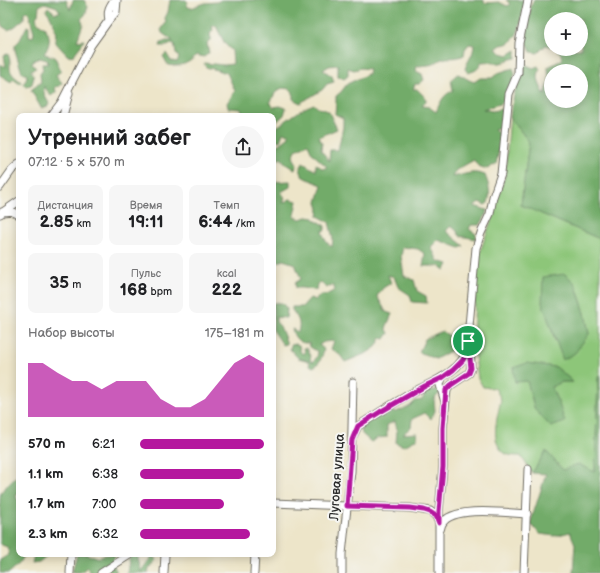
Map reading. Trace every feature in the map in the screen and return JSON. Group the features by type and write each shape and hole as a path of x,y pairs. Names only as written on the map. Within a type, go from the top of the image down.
{"street":[{"path":"109,20 107,14 108,8 114,0"},
{"path":"54,113 92,45 116,12 117,0"},
{"path":"352,440 358,426 363,422 419,389 442,378 463,360 466,354 476,248 490,214 493,197 501,174 509,94 518,73 519,43 528,0"},
{"path":"64,113 71,84"},
{"path":"0,187 16,167"},
{"path":"1,213 16,203"},
{"path":"1,213 13,212 16,214"},
{"path":"439,573 439,511 443,467 443,428 446,390 469,373 471,368 468,341"},
{"path":"442,378 440,385 445,404"},
{"name":"Луговая улица","path":"342,573 342,554 352,440 353,382"},
{"path":"524,573 528,469"},
{"path":"276,503 410,508 430,512 436,516 439,523"},
{"path":"439,534 442,524 452,515 460,513 498,512 527,514"},
{"path":"70,573 71,557"},
{"path":"101,573 126,557"},
{"path":"164,573 165,557"},
{"path":"254,573 255,557"}],"green space":[{"path":"0,0 66,0 70,10 73,0 84,0 88,7 85,15 81,19 83,24 77,41 84,40 74,55 68,56 56,43 54,25 46,10 48,7 55,13 60,12 57,7 45,3 39,6 36,19 47,30 49,37 49,44 44,54 55,57 61,71 56,75 62,83 60,86 55,87 56,92 51,96 44,86 46,99 49,103 48,106 41,108 31,90 41,82 40,74 43,70 42,64 48,64 47,60 40,58 34,60 32,64 36,68 31,70 34,77 32,84 26,87 23,84 27,75 22,73 15,50 15,45 20,40 27,26 29,27 29,36 33,37 34,32 28,11 24,13 24,19 15,27 8,30 2,26 0,19"},
{"path":"170,0 186,0 188,2 186,6 191,8 205,3 217,2 221,0 484,0 484,3 499,2 507,6 510,4 506,0 525,0 517,35 513,40 496,49 501,53 508,55 516,50 516,58 500,63 481,62 477,69 468,73 465,69 473,52 474,45 469,44 465,49 464,55 455,58 441,59 432,64 417,66 416,71 422,74 424,80 419,84 415,84 413,89 417,89 425,97 426,101 422,106 429,107 436,112 444,97 453,91 452,80 458,74 474,82 480,78 492,78 498,73 513,68 515,74 506,102 483,109 492,111 501,109 504,121 500,127 494,129 500,134 501,141 496,164 487,169 478,166 474,160 456,170 452,177 472,173 480,174 485,175 488,182 488,203 485,205 479,202 474,206 487,210 485,217 480,225 471,225 469,229 476,234 476,239 460,236 451,226 446,231 464,246 460,248 438,240 431,247 438,261 448,264 445,270 439,266 423,266 425,254 418,249 403,247 401,256 404,276 414,280 417,291 426,296 427,303 412,302 410,295 398,287 394,277 388,275 391,283 383,288 377,296 386,312 392,314 386,328 389,333 385,339 381,338 376,347 367,353 345,362 340,355 331,349 334,341 324,342 319,345 324,349 319,362 313,367 310,365 309,361 298,358 290,349 291,345 296,344 299,345 300,351 303,354 305,353 304,348 307,348 311,356 310,359 313,362 317,357 318,352 310,347 309,343 298,340 294,335 292,329 298,332 299,323 292,310 292,307 302,307 310,298 316,300 320,295 326,295 335,290 333,285 326,288 321,282 317,284 316,290 296,288 295,283 301,279 295,264 283,260 276,263 276,182 290,181 290,187 281,192 285,198 283,203 290,199 297,201 294,216 300,219 307,217 314,218 317,222 320,222 325,226 325,230 322,231 324,238 332,247 333,239 329,222 318,216 319,209 317,202 322,185 303,177 300,169 303,163 316,171 316,164 323,169 327,167 312,153 308,144 296,150 293,157 297,164 295,169 287,165 281,158 276,160 276,146 288,138 289,134 283,133 280,141 276,140 276,127 303,109 314,104 318,108 329,112 337,129 319,137 322,143 321,150 329,161 330,150 338,150 343,127 343,118 335,114 336,96 347,84 368,74 369,69 361,68 354,70 348,68 348,76 344,79 338,76 338,65 329,66 323,70 332,76 334,82 327,84 322,90 300,103 293,99 293,92 290,89 282,88 275,93 270,103 274,107 280,106 286,108 284,115 276,122 276,113 243,113 241,109 228,108 227,103 235,91 227,73 206,67 204,63 224,65 233,64 232,51 225,44 216,26 212,26 213,30 210,34 211,39 207,43 209,53 204,57 196,55 184,64 176,66 168,65 163,56 166,53 171,61 177,62 179,58 176,53 174,43 167,46 160,46 161,43 166,41 173,41 162,33 161,30 166,23 165,18 168,12"},
{"path":"534,0 600,0 600,239 521,205 529,142 510,117 522,63 533,68 538,66 540,70 538,80 544,93 544,108 588,108 588,64 554,64 562,60 561,56 588,56 588,12 544,12 544,47 538,53 531,52 526,40 531,5"},
{"path":"8,54 12,74 21,82 20,84 13,79 11,82 0,75 0,64 6,67 4,55"},
{"path":"510,117 529,142 521,205 600,239 600,374 598,378 595,472 563,470 546,452 532,473 521,456 511,456 506,454 500,449 497,443 496,429 501,399 495,388 483,387 478,378 473,342 476,276 480,252 505,175","holes":["575,283 585,313 589,334 555,341 549,321","556,367 573,382 562,382 551,387 559,404 535,410 527,380 515,382"]},
{"path":"565,274 575,283 585,313 589,334 575,353 563,360 542,303 543,277"},
{"path":"276,303 282,303 287,309 286,318 276,317"},
{"path":"276,322 280,326 287,344 283,345 276,334"},
{"path":"442,331 451,337 452,350 436,359 419,352 425,339"},
{"path":"527,363 556,367 573,382 562,382 551,387 565,422 551,427 535,410 527,381 515,382 513,368"},
{"path":"600,374 600,573 573,573 575,544 570,532 555,536 540,534 530,524 546,474 532,473 546,451 563,470 578,464 595,472 598,378"},
{"path":"438,389 440,393 434,399 435,411 431,419 425,413 412,419 411,427 403,434 417,433 417,439 404,446 396,443 397,430 395,421 387,425 387,437 378,438 371,442 362,434 360,423 382,412 396,412 410,406 415,401 422,400 426,392"},
{"path":"16,477 16,557 23,557 20,563 9,573 0,573 0,560 8,555 9,548 0,544 1,492"},
{"path":"34,557 45,557 39,562 32,563"},
{"path":"76,557 114,557 112,563 116,573 90,573 87,567 81,572 72,572"},
{"path":"130,557 138,557 141,571 151,557 157,560 149,569 148,573 127,573"}],"route":[{"path":"468,341 471,368 469,373 446,390 439,523 436,516 424,510 410,508 347,506 350,486 352,440 358,426 425,386 442,378 453,370 463,360 466,354 468,341"}]}
